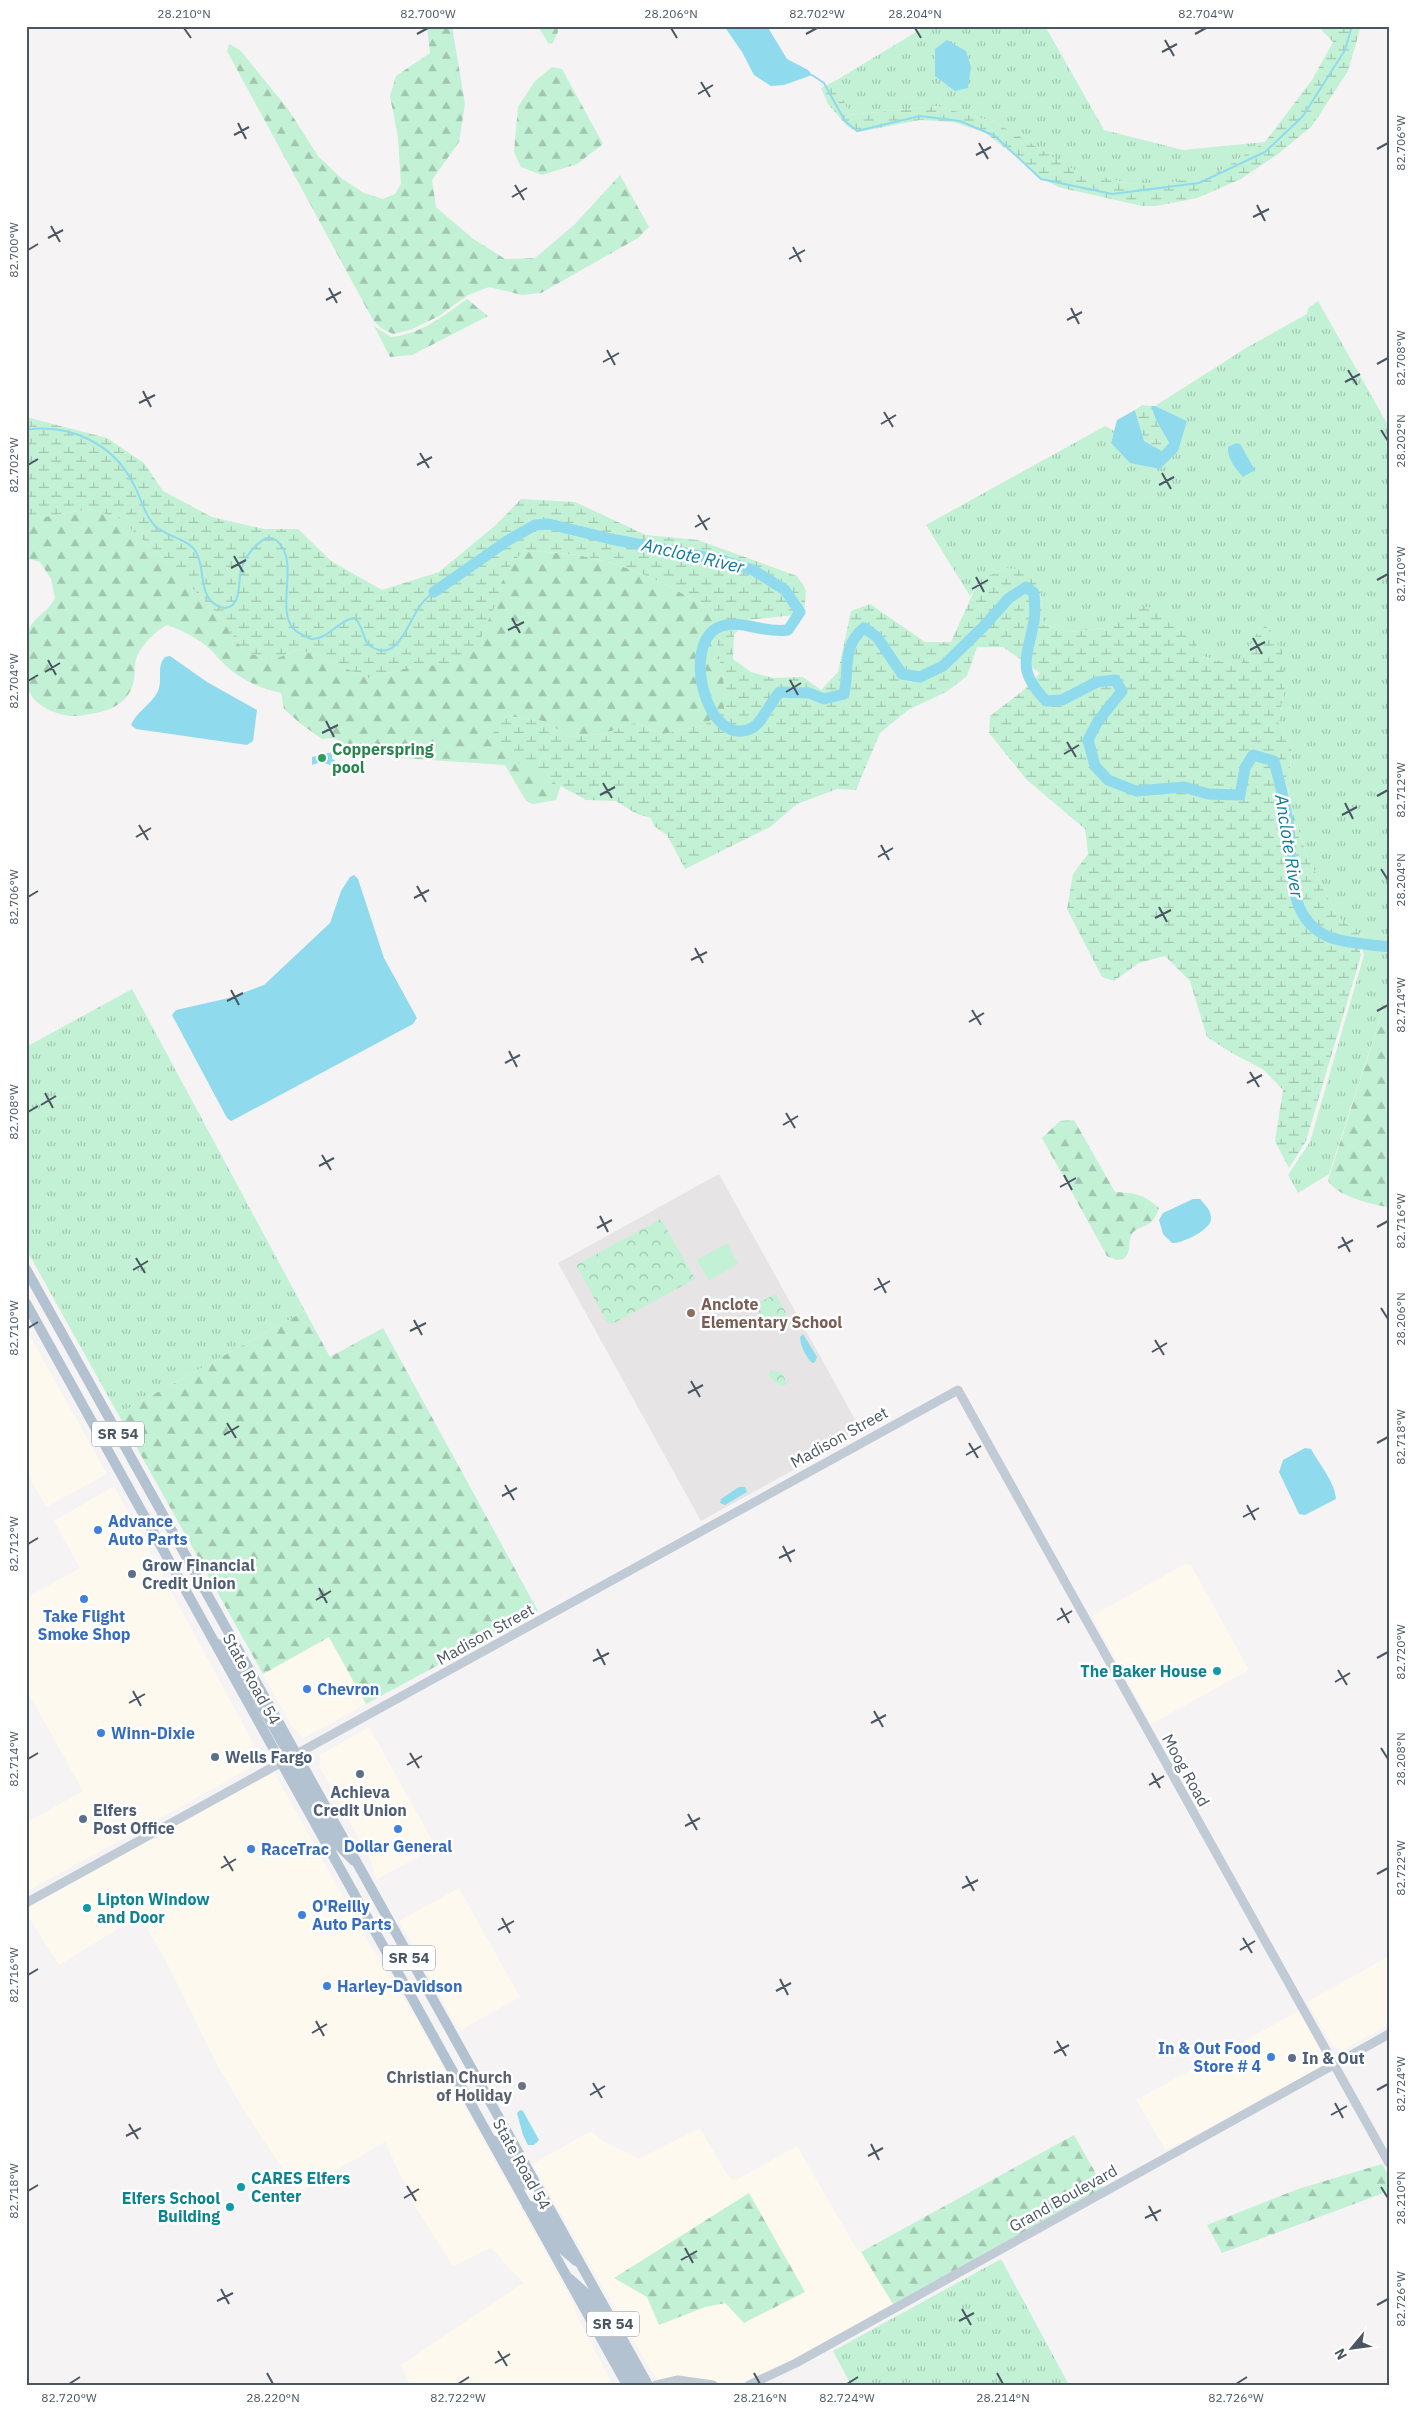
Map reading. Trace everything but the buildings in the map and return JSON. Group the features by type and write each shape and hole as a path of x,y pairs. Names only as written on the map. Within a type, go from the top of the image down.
{"main road":[{"name":"State Road 54","path":"26,1269 290,1759 491,2140 626,2385"},
{"name":"State Road 54","path":"26,1303 215,1642 361,1869 462,2055 648,2385"},
{"path":"491,2140 503,2147 524,2183 530,2186 535,2185"},
{"path":"527,2206 533,2206 538,2210 563,2252 579,2262"},
{"path":"567,2277 589,2296 638,2385"}],"street":[{"name":"Madison Street","path":"26,1903 958,1390"},
{"name":"Moog Road","path":"958,1390 1389,2163"},
{"name":"Grand Boulevard","path":"749,2385 789,2366 1389,2034"},
{"path":"656,2385 687,2380 713,2385"}],"shaded area":[{"name":"Anclote Elementary School","path":"719,1174 862,1432 701,1521 558,1263"},
{"path":"26,1329 107,1474 46,1507 26,1471"},
{"path":"114,1486 263,1761 26,1892 26,1823 83,1791 26,1689 26,1598 80,1568 54,1521"},
{"path":"1185,1564 1191,1565 1249,1670 1151,1724 1092,1616"},
{"path":"329,1637 366,1704 304,1738 292,1727 263,1674"},
{"path":"369,1727 436,1847 376,1880 371,1861 320,1768 320,1755"},
{"path":"274,1772 367,1940 417,2020 572,2301 579,2320 613,2385 410,2385 401,2365 523,2283 491,2248 453,2266 415,2206 385,2142 298,2192 246,2114 218,2066 165,1959 139,1916 59,1965 26,1913 26,1907"},
{"path":"459,1888 520,1997 459,2031 399,1921"},
{"path":"1389,1956 1389,2025 1340,2051 1333,2046 1307,2002"},
{"path":"1298,2009 1330,2064 1166,2150 1136,2100 1297,2012"},
{"path":"700,2128 725,2171 731,2179 736,2180 797,2146 858,2251 861,2252 893,2304 794,2360 746,2382 720,2383 687,2377 657,2381 532,2164 591,2131 603,2141 639,2159","holes":["614,2278 805,2292 705,2307 659,2325 647,2297"]}],"green space":[{"path":"427,26 452,26 465,104 459,142 432,180 436,207 472,238 505,259 535,258 575,224 620,175 649,227 638,238 541,293 522,295 489,287 468,295 439,316 410,330 393,334 381,328 373,320 227,51 229,44 240,50 288,109 318,156 341,178 364,193 383,199 395,194 401,184 398,137 390,96 396,76 430,53"},
{"path":"538,26 557,26 558,32 552,44 548,43"},
{"path":"926,26 1045,26 1104,130 1183,150 1265,142 1206,180 1131,184 1074,170 995,122 937,106 849,115 835,81"},
{"path":"1318,26 1361,26 1348,71 1312,126 1278,154 1241,179 1197,198 1156,206 1142,206 1058,187 1035,174 1018,158 984,132 953,122 920,120 858,132 847,126 828,104 821,88 835,81 850,115 937,106 995,122 1075,170 1131,184 1207,179 1265,142 1312,80 1333,42"},
{"path":"552,67 562,69 603,144 577,164 542,175 521,167 514,152 518,107 535,81"},
{"path":"467,299 488,316 412,355 390,357 374,326 391,337 402,335 432,323"},
{"path":"1318,301 1389,427 1389,943 1371,943 1337,916 1307,856 1288,797 1292,745 1278,722 1285,687 1263,623 1239,667 1203,656 1192,636 1137,606 1105,628 1070,632 1043,625 1040,587 1007,568 980,580 970,596 926,525 1105,426 1114,431 1111,443 1160,469 1187,421 1155,406 1246,348 1307,314 1308,308"},
{"path":"1142,405 1151,406 1169,444 1162,451 1144,441 1135,410"},
{"path":"26,417 107,438 144,463 163,491 212,517 264,529 298,529 331,561 382,590 439,572 497,524 521,499 575,502 646,535 698,540 797,576 806,590 804,614 747,620 734,635 733,659 751,672 773,678 803,677 821,690 838,672 851,611 870,604 925,642 951,642 979,580 1007,568 1030,570 1040,587 1043,625 1070,632 1105,628 1137,605 1153,608 1192,636 1203,656 1239,667 1263,622 1282,650 1285,687 1278,722 1292,745 1288,797 1307,856 1337,916 1371,943 1370,945 1363,944 1359,948 1361,955 1306,1141 1289,1168 1275,1141 1283,1090 1264,1070 1207,1037 1190,981 1165,956 1139,963 1114,981 1102,977 1067,909 1073,874 1088,854 1085,829 1027,780 989,733 990,716 1024,690 1040,673 1003,647 977,647 967,676 946,692 908,710 880,733 856,790 837,789 797,804 770,827 685,869 667,835 654,826 651,818 637,814 616,801 586,800 518,763 491,736 506,716 543,721 571,737 603,734 634,723 663,734 703,726 724,710 724,684 717,645 718,614 671,587 624,567 576,555 550,552 522,552 504,574 497,601 479,642 457,663 407,668 369,678 299,649 275,659 245,653 222,619 167,562 120,519 91,509 26,520"},
{"path":"91,509 120,519 167,562 222,619 245,653 275,659 299,649 369,678 407,668 457,662 497,601 504,574 521,552 549,552 575,555 624,567 671,587 718,614 717,645 724,684 724,710 703,726 663,734 634,723 603,734 571,737 543,721 506,716 492,736 518,763 561,785 556,800 533,804 526,801 505,765 356,755 348,746 334,738 322,739 284,709 281,693 243,679 229,669 210,649 183,632 167,625 154,634 140,650 136,660 131,690 120,703 104,711 86,715 71,716 59,714 37,702 33,698 27,683 25,652 30,627 55,598 51,579 40,562 26,558 26,520"},
{"path":"1362,947 1389,953 1389,991 1329,1174 1298,1193 1288,1175 1310,1142 1364,955"},
{"path":"132,989 305,1311 118,1414 26,1249 26,1047"},
{"path":"1389,991 1389,1207 1355,1199 1338,1191 1328,1180"},
{"path":"1074,1120 1115,1192 1139,1195 1159,1208 1152,1221 1133,1232 1128,1252 1124,1259 1116,1260 1107,1256 1042,1138 1060,1121"},
{"path":"661,1219 695,1279 612,1324 607,1322 576,1265"},
{"path":"727,1243 738,1264 709,1280 697,1260"},
{"path":"776,1294 788,1317 771,1327 755,1308 760,1302"},
{"path":"305,1311 330,1357 383,1328 538,1611 366,1704 329,1637 263,1674 118,1414"},
{"path":"771,1370 782,1373 787,1384 782,1386 774,1382 769,1375"},
{"path":"1074,2135 1104,2188 893,2304 861,2252"},
{"path":"1382,2164 1389,2176 1389,2191 1222,2253 1207,2225 1298,2189"},
{"path":"749,2193 805,2292 744,2323 725,2303 705,2307 659,2325 647,2297 614,2278"},
{"path":"1001,2259 1069,2385 851,2385 833,2351"}],"water":[{"path":"724,26 767,26 787,59 808,70 812,75 784,85 771,86 754,75 742,52"},
{"path":"947,40 966,51 971,67 968,88 955,91 935,76 935,49"},
{"path":"1151,406 1155,406 1187,421 1178,451 1160,469 1130,463 1111,443 1117,420 1135,410 1144,441 1162,451 1169,443 1156,420"},
{"path":"1236,443 1240,444 1255,470 1243,477 1229,456 1228,447"},
{"path":"170,656 207,682 257,710 253,741 247,745 136,729 131,725 136,716 158,691 162,661 165,657"},
{"name":"Copperspring pool","path":"333,752 332,759 335,760 333,766 321,762 312,765 312,757"},
{"path":"354,875 358,879 384,958 417,1018 413,1024 231,1121 227,1118 172,1015 176,1010 229,998 264,985 330,923 341,891 350,877"},
{"path":"1193,1199 1200,1199 1208,1208 1211,1216 1210,1223 1195,1236 1172,1243 1163,1234 1159,1220 1163,1213"},
{"path":"803,1334 817,1357 815,1362 812,1363 808,1358 801,1344 800,1337"},
{"path":"1305,1448 1311,1449 1326,1473 1333,1486 1336,1499 1305,1515 1299,1514 1279,1472 1283,1460"},
{"path":"739,1487 745,1487 747,1492 725,1505 720,1503 721,1499"},
{"path":"520,2110 523,2111 539,2140 534,2145 528,2145 523,2135 517,2113"}],"waterway":[{"path":"812,75 824,83 845,121 857,131 920,116 960,121 995,136 1041,179 1112,194 1199,183 1265,152 1303,116 1345,50 1352,26"},
{"name":"Anclote River","path":"26,430 42,429 74,433 89,439 114,457 133,483 151,522 165,533 188,544 196,552 199,558 205,591 212,602 220,607 230,607 234,603 237,598 241,570 245,561 256,546 268,538 277,541 284,551 287,563 287,617 292,627 311,639 323,636 343,622 354,618 360,624 369,645 379,650 387,650 400,639 421,604 434,592"},
{"name":"Anclote River","path":"434,592 507,541 535,525 549,524 611,539 721,560 753,570 785,590 800,612 788,630 778,631 734,624 717,628 706,639 701,655 704,694 712,711 723,724 736,731 752,728 756,725 780,692 809,693 824,699 844,694 849,650 857,635 864,628 877,637 902,674 920,677 943,666 984,626 1009,598 1026,587 1034,593 1035,611 1027,655 1027,672 1030,680 1046,701 1062,700 1097,682 1115,680 1122,691 1098,721 1088,740 1095,766 1108,780 1136,791 1184,787 1208,794 1240,795 1245,768 1253,755 1274,761 1288,820 1294,891 1306,919 1317,930 1332,938 1353,943 1389,947"}],"place":[{"name":"Copperspring pool","path":"322,758"},
{"name":"Anclote Elementary School","path":"691,1313"},
{"name":"Advance Auto Parts","path":"98,1530"},
{"name":"Grow Financial Credit Union","path":"132,1574"},
{"name":"Take Flight Smoke Shop","path":"84,1599"},
{"name":"The Baker House","path":"1217,1671"},
{"name":"Chevron","path":"307,1689"},
{"name":"Winn-Dixie","path":"101,1733"},
{"name":"Wells Fargo","path":"215,1757"},
{"name":"Achieva Credit Union","path":"360,1774"},
{"name":"Elfers Post Office","path":"83,1819"},
{"name":"Dollar General","path":"398,1829"},
{"name":"RaceTrac","path":"251,1849"},
{"name":"Lipton Window and Door","path":"87,1908"},
{"name":"O'Reilly Auto Parts","path":"302,1915"},
{"name":"Harley-Davidson","path":"327,1986"},
{"name":"In & Out Food Store # 4","path":"1271,2057"},
{"name":"In & Out","path":"1292,2058"},
{"name":"Christian Church of Holiday","path":"522,2086"},
{"name":"CARES Elfers Center","path":"241,2187"},
{"name":"Elfers School Building","path":"230,2207"}]}
